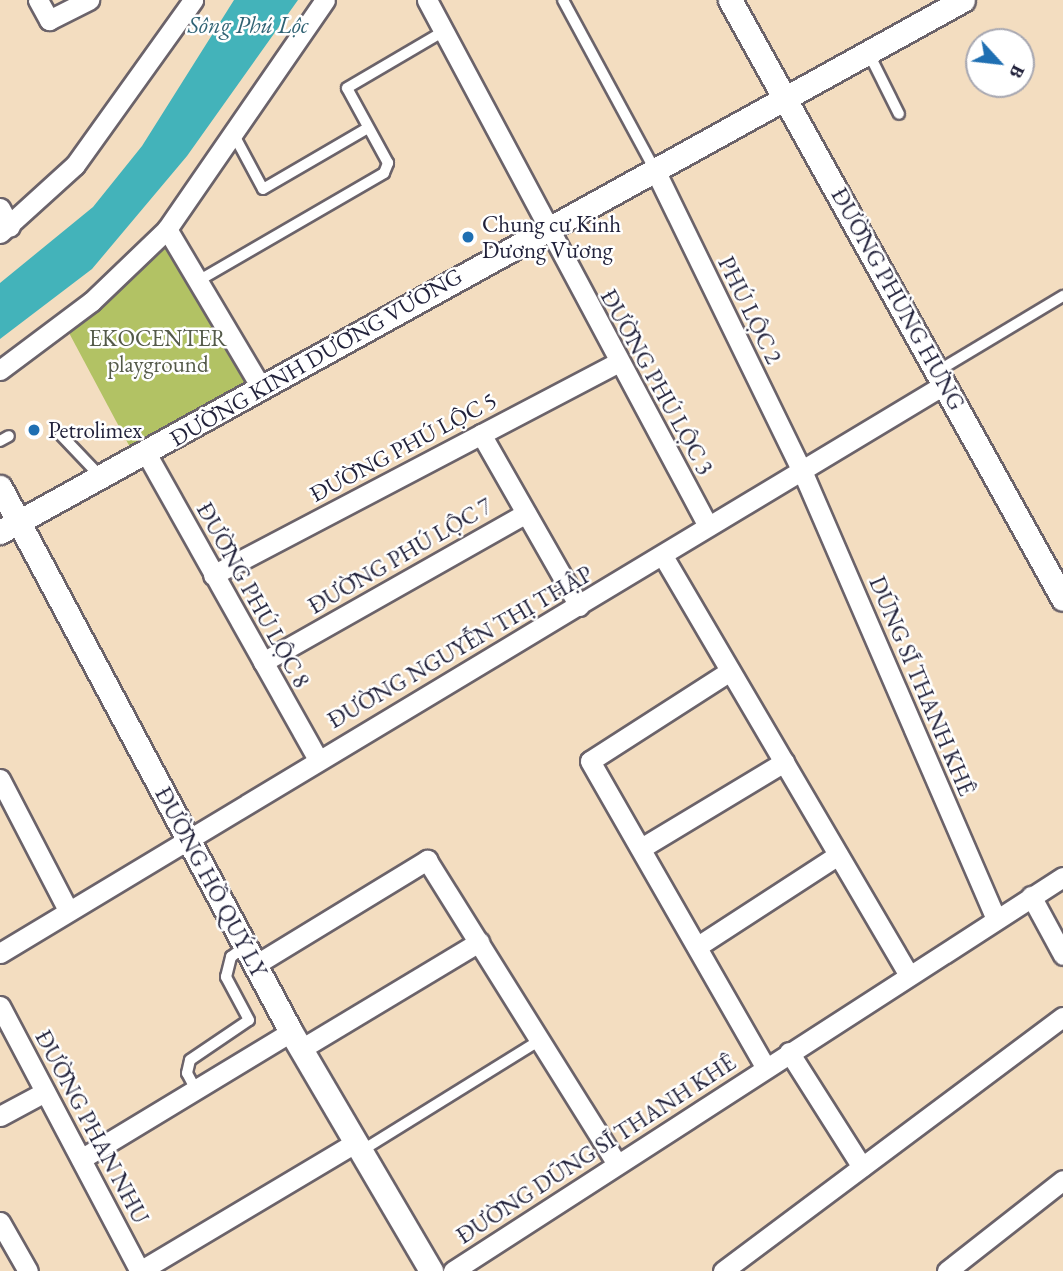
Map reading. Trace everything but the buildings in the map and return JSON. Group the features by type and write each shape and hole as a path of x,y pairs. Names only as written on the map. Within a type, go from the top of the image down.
{"street":[{"path":"38,0 49,20 89,0"},
{"path":"0,370 91,302 167,229 325,0"},
{"name":"ĐƯỜNG PHÚ LỘC 3","path":"427,0 616,363 708,526"},
{"name":"ĐƯỜNG PHÙNG HƯNG","path":"730,0 1063,599"},
{"name":"ĐƯỜNG KINH DƯƠNG VƯƠNG","path":"9,527 146,453 546,227 963,0"},
{"path":"5,230 75,165 191,1"},
{"name":"PHÚ LỘC 2","path":"654,169 803,473"},
{"path":"0,208 5,230"},
{"path":"167,229 261,387"},
{"name":"ĐƯỜNG PHÚ LỘC 5","path":"213,575 616,363"},
{"name":"ĐƯỜNG NGUYỄN THỊ THẬP","path":"0,953 187,838 663,556 708,526 803,473 942,378"},
{"path":"481,434 579,606"},
{"name":"ĐƯỜNG PHÚ LỘC 8","path":"146,453 318,760"},
{"name":"DŨNG SĨ THANH KHÊ","path":"803,473 996,918"},
{"name":"ĐƯỜNG HỒ QUÝ LY","path":"0,487 9,527 187,838 296,1040 431,1271"},
{"name":"ĐƯỜNG PHÚ LỘC 7","path":"263,662 526,513"},
{"path":"663,556 908,974"},
{"name":"ĐƯỜNG DŨNG SĨ THANH KHÊ","path":"730,671 590,761 643,847 765,1067"},
{"path":"643,847 784,762"},
{"path":"0,779 7,811 68,910"},
{"path":"698,947 838,855"},
{"path":"250,955 427,859 617,1164"},
{"name":"ĐƯỜNG DŨNG SĨ THANH KHÊ","path":"453,1271 908,974 1063,877"},
{"path":"1031,897 1063,955"},
{"path":"81,1159 196,1090 479,942"},
{"name":"ĐƯỜNG PHAN NHU","path":"0,1006 140,1271"},
{"path":"723,1271 1063,1017"},
{"path":"789,1052 862,1167"},
{"path":"0,1116 45,1092"},
{"path":"140,1271 358,1147"},
{"path":"947,1271 1063,1180"},
{"path":"0,1222 28,1271"}],"lane":[{"path":"564,0 654,169"},
{"path":"198,281 384,173 388,163 366,129 347,88 352,79 444,31"},
{"path":"868,52 899,114"},
{"path":"234,135 262,190 366,129"},
{"path":"942,378 1063,296"},
{"path":"61,435 102,477"},
{"path":"196,1090 187,1073 190,1060 249,1020 226,977 231,957 250,955"},
{"path":"358,1147 540,1040"}],"green space":[{"name":"EKOCENTER playground","path":"167,229 261,387 132,451 68,331"}],"water":[{"name":"Sông Phú Lộc","path":"234,0 298,0 187,156 92,269 0,339 0,283 93,207 142,146"}],"place":[{"name":"Chung cư Kinh Dương Vương","path":"468,237"},
{"name":"Petrolimex","path":"34,430"}]}
